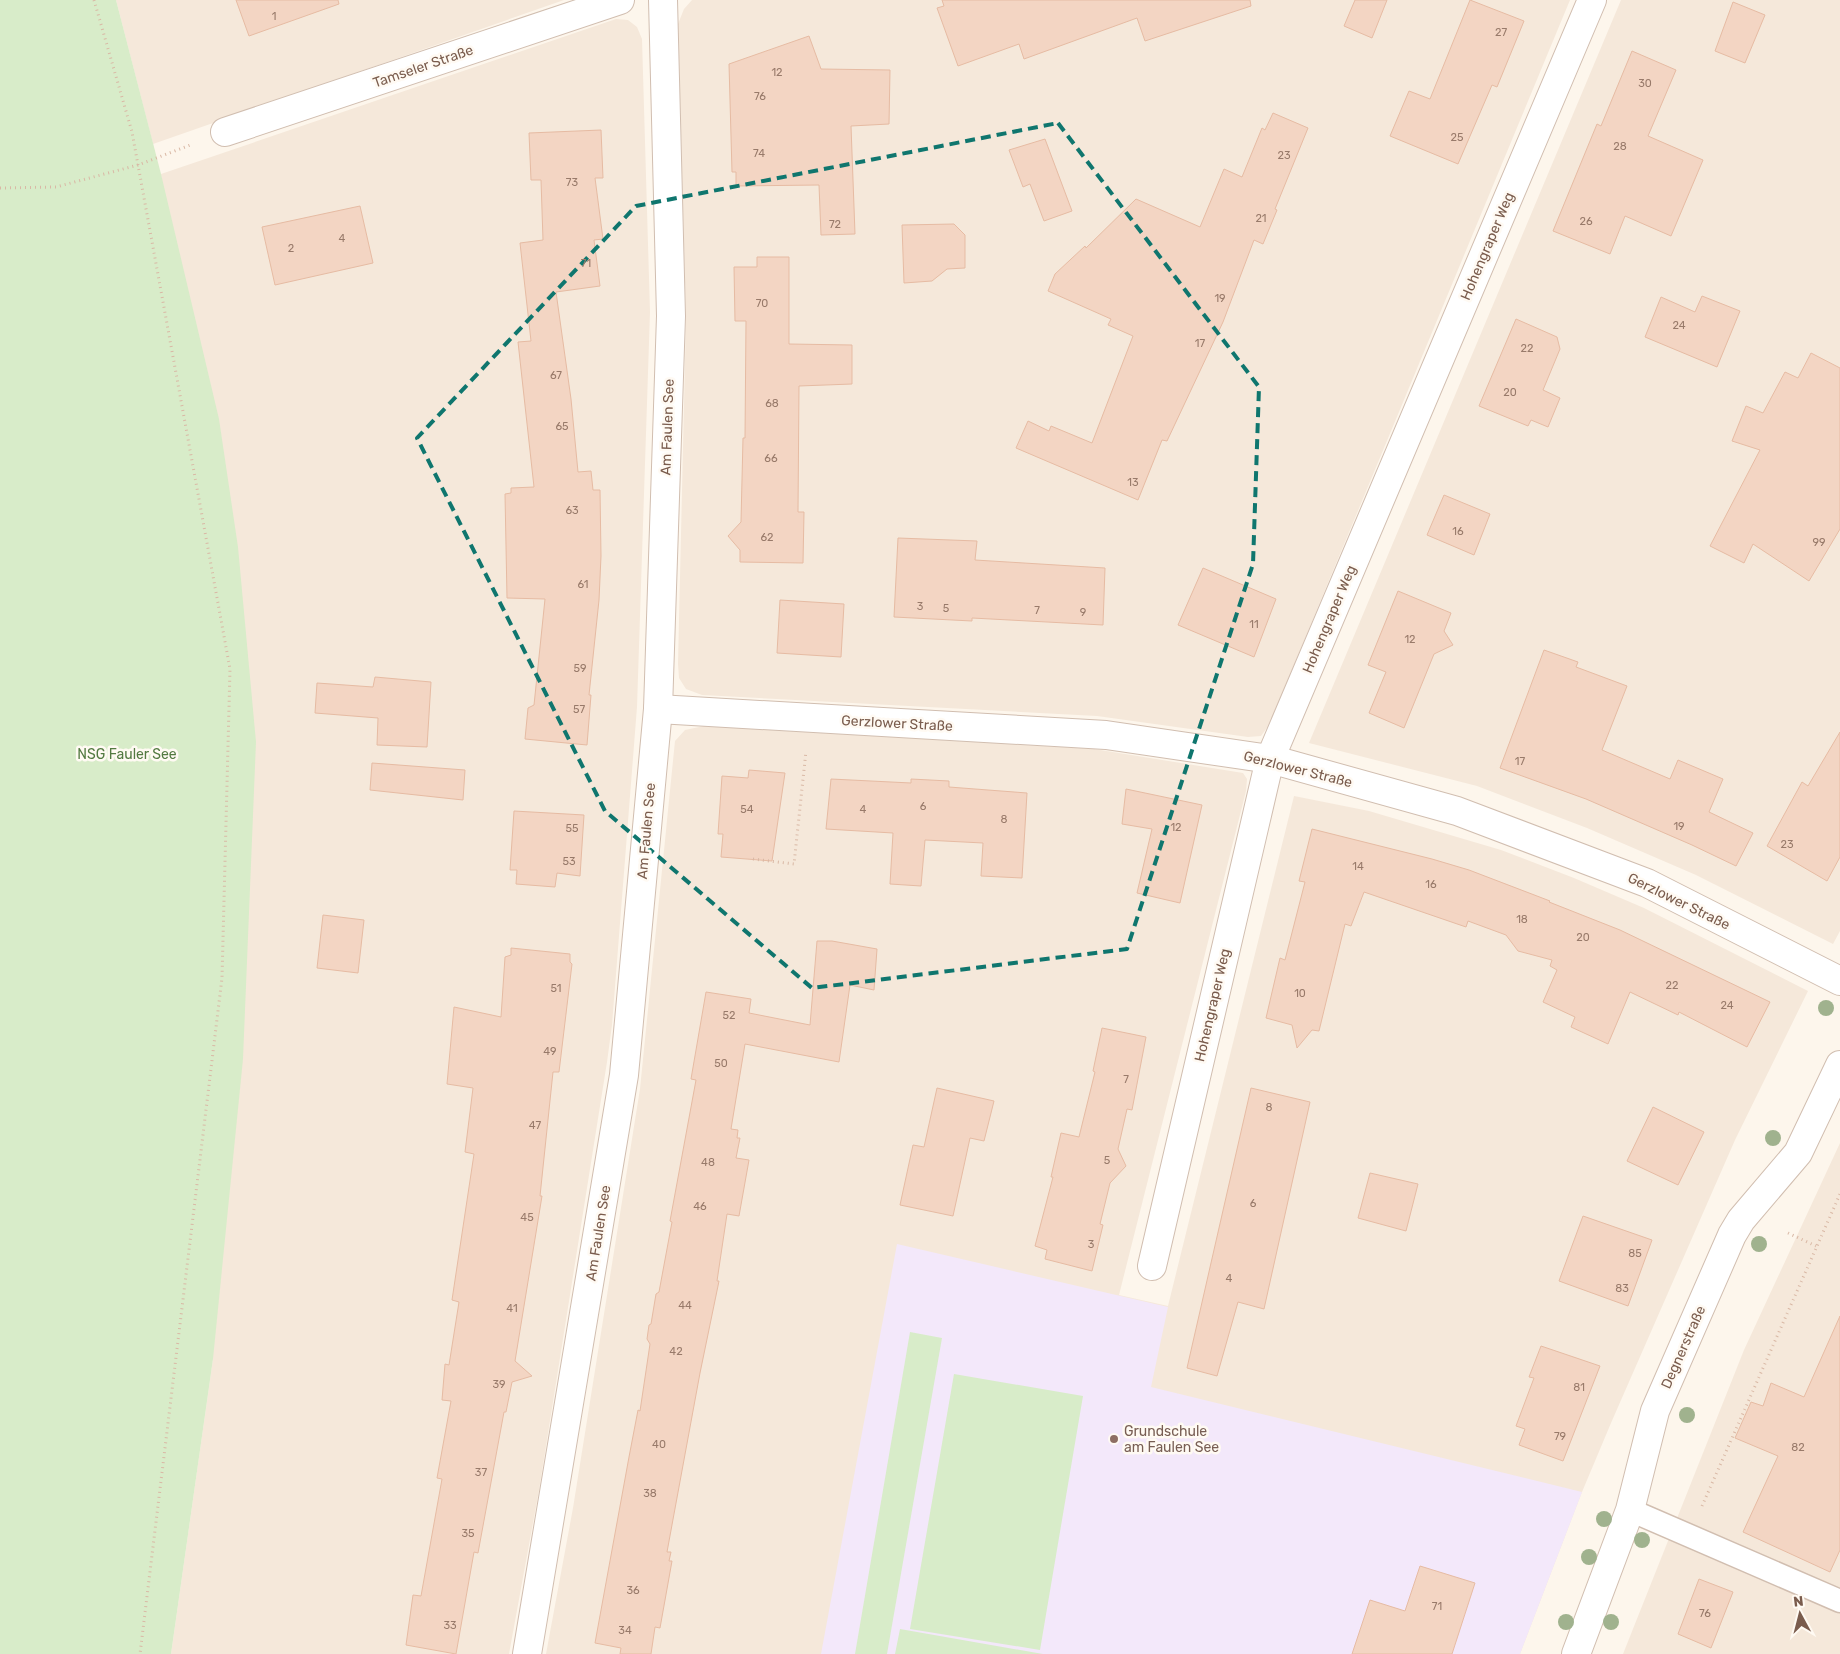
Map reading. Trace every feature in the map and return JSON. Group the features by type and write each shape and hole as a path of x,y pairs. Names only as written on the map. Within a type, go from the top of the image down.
{"street":[{"name":"Tamseler Straße","path":"225,132 620,0"},
{"name":"Am Faulen See","path":"527,1654 624,1075 658,709 671,316 663,0"},
{"name":"Hohengraper Weg","path":"1152,1266 1270,759 1592,0"},
{"name":"Gerzlower Straße","path":"658,709 1106,735 1270,759 1458,811 1647,884 1840,981"},
{"name":"Degnerstraße","path":"1576,1654 1630,1510 1655,1411 1732,1235 1741,1220 1798,1153 1840,1065"}],"lane":[{"path":"1630,1510 1840,1601"}],"path":[{"path":"94,0 132,132 230,669 222,978 140,1654"},
{"path":"0,188 56,187 138,165 225,132"},
{"path":"753,859 794,864 809,718"},
{"path":"1689,1535 1840,1194"},
{"path":"1788,1233 1816,1246"}],"highlighted area":[{"path":"1058,123 1259,387 1253,564 1127,949 812,988 605,811 417,438 636,206"}],"shaded area":[{"path":"116,0 564,0 153,144"},
{"path":"692,0 1570,0 1269,725 1261,736 1248,737 1097,716 702,695 686,689 679,678 678,664 686,318 678,24 684,9"},
{"path":"1621,0 1840,0 1840,931 1833,944 1696,875 1587,828 1477,786 1309,743"},
{"path":"616,19 628,20 637,27 642,39 650,312 637,707 612,1025 607,1062 539,1490 509,1654 171,1654 213,1359 161,174"},
{"path":"704,726 1094,749 1243,773 1247,779 1246,791 1119,1295 1168,1306 1294,796 1369,811 1501,850 1644,908 1808,991 1735,1140 1611,1423 1582,1492 1520,1654 546,1654 573,1508 640,1089 675,741 685,730"},
{"path":"1840,1143 1840,1654 1623,1654 1744,1350"},
{"name":"Grundschule am Faulen See","path":"897,1244 1168,1307 1151,1387 1582,1492 1520,1654 821,1654"}],"green space":[{"name":"NSG Fauler See","path":"0,0 116,0 161,174 219,419 238,547 256,742 243,1059 213,1359 171,1654 0,1654"},
{"path":"910,1332 942,1338 887,1654 855,1654"},
{"path":"954,1374 1083,1396 1040,1650 910,1629"},
{"path":"900,1629 1043,1654 895,1654"}],"building":[{"path":"236,0 338,0 339,4 249,36"},
{"path":"942,0 1250,0 1251,6 1145,41 1137,18 1024,59 1019,44 958,66 937,8 944,6"},
{"path":"1355,0 1387,0 1372,38 1344,26"},
{"path":"1470,0 1524,21 1497,87 1492,85 1458,164 1390,136 1409,91 1430,99"},
{"path":"1733,2 1765,15 1745,63 1715,51"},
{"path":"809,36 821,69 890,70 889,124 851,126 855,234 821,235 819,185 736,186 736,172 732,172 729,64"},
{"path":"1632,51 1676,70 1648,136 1703,160 1671,236 1625,216 1610,254 1553,231 1597,124 1601,126"},
{"path":"1273,113 1308,128 1263,244 1254,240 1223,322 1167,441 1162,440 1138,500 1016,448 1028,421 1049,431 1051,426 1092,443 1133,336 1108,325 1111,319 1048,291 1055,274 1085,246 1086,248 1136,199 1200,227 1224,169 1242,177 1262,128 1265,130"},
{"path":"601,130 603,178 595,178 603,239 594,240 600,286 556,292 571,399 578,472 591,471 593,490 600,490 601,556 599,600 589,695 591,695 587,745 525,739 528,708 534,705 545,599 507,598 505,494 511,493 511,488 534,487 518,342 531,341 520,243 543,240 541,180 531,180 529,133"},
{"path":"1045,139 1072,211 1044,221 1030,184 1023,187 1009,150"},
{"path":"360,206 373,263 275,285 262,227"},
{"path":"954,224 965,235 965,268 947,269 932,281 904,283 902,225"},
{"path":"757,257 789,257 789,344 852,345 852,384 799,386 798,512 804,512 803,563 740,562 740,550 728,536 741,522 743,438 745,438 746,321 735,321 734,267 757,267"},
{"path":"1702,296 1740,311 1717,367 1645,337 1661,297 1695,312"},
{"path":"1516,319 1557,337 1560,349 1543,390 1560,398 1548,427 1531,420 1528,426 1479,406"},
{"path":"1811,353 1840,368 1840,529 1809,581 1753,544 1744,563 1710,546 1760,450 1732,441 1746,406 1763,413 1785,372 1798,378"},
{"path":"1444,495 1490,514 1474,555 1427,535"},
{"path":"898,538 977,541 975,560 1105,568 1103,625 972,618 972,621 894,617"},
{"path":"1203,568 1276,599 1254,657 1178,625"},
{"path":"1398,591 1451,613 1444,631 1453,645 1434,654 1404,728 1369,713 1386,672 1368,665"},
{"path":"780,600 844,604 841,657 777,653"},
{"path":"1544,650 1578,662 1576,667 1627,686 1602,750 1670,779 1678,760 1723,779 1709,812 1753,833 1736,866 1586,799 1500,768"},
{"path":"375,677 431,682 427,747 377,745 378,718 315,713 317,683 373,687"},
{"path":"1840,732 1840,857 1827,881 1767,846 1802,782 1808,786"},
{"path":"372,763 465,770 463,800 370,790"},
{"path":"749,770 785,773 772,861 721,857 723,834 718,834 722,776 748,778"},
{"path":"831,779 911,783 911,779 949,781 949,787 1027,793 1022,878 981,876 983,843 925,840 921,886 890,884 893,833 826,829"},
{"path":"1126,789 1202,805 1180,903 1137,893 1152,829 1122,824"},
{"path":"514,811 584,815 580,876 557,873 555,887 516,884 517,870 510,870"},
{"path":"1312,829 1469,870 1620,930 1770,1002 1747,1047 1679,1012 1678,1015 1630,992 1608,1044 1571,1027 1575,1017 1543,1002 1557,970 1550,966 1552,960 1518,951 1506,935 1468,921 1466,927 1364,892 1351,926 1345,924 1319,1031 1312,1030 1297,1048 1292,1025 1266,1018 1280,958 1285,960 1305,882 1299,881"},
{"path":"323,915 364,920 358,973 317,968"},
{"path":"817,941 832,941 877,949 874,990 850,985 839,1062 745,1044 731,1129 738,1130 737,1138 740,1138 736,1158 749,1160 739,1216 727,1214 717,1281 719,1281 667,1552 671,1552 669,1561 672,1561 660,1628 655,1627 651,1654 620,1654 621,1648 595,1643 638,1410 640,1411 650,1344 647,1339 649,1325 651,1324 656,1294 659,1292 672,1222 670,1221 696,1080 691,1079 706,992 751,999 749,1013 810,1025"},
{"path":"511,948 570,954 570,962 572,964 559,1072 553,1072 540,1196 542,1196 515,1361 532,1376 512,1382 506,1412 504,1412 478,1553 474,1552 456,1654 406,1645 413,1595 421,1596 442,1479 437,1478 451,1401 442,1400 445,1364 449,1365 459,1302 452,1300 474,1154 465,1152 473,1088 447,1084 454,1007 501,1017 505,957 511,955"},
{"path":"1102,1028 1146,1037 1132,1110 1127,1109 1118,1149 1126,1166 1110,1183 1100,1224 1103,1225 1092,1271 1045,1259 1047,1250 1035,1246 1053,1177 1051,1177 1061,1133 1079,1137 1095,1072 1093,1071"},
{"path":"937,1088 994,1101 984,1141 970,1138 953,1216 900,1205 913,1145 924,1147"},
{"path":"1251,1088 1310,1102 1264,1309 1238,1302 1217,1376 1187,1368"},
{"path":"1653,1107 1704,1132 1678,1185 1627,1161"},
{"path":"1370,1173 1418,1184 1406,1231 1358,1218"},
{"path":"1583,1216 1652,1240 1628,1306 1559,1281"},
{"path":"1840,1316 1840,1550 1830,1572 1743,1532 1778,1456 1735,1438 1751,1402 1763,1406 1771,1383 1804,1397"},
{"path":"1541,1346 1600,1366 1563,1461 1519,1445 1525,1429 1516,1426 1534,1378 1529,1377"},
{"path":"1420,1566 1475,1583 1452,1654 1352,1654 1370,1600 1405,1611"},
{"path":"1699,1579 1733,1592 1711,1648 1678,1634"}],"place":[{"name":"Grundschule am Faulen See","path":"1114,1439"}]}
